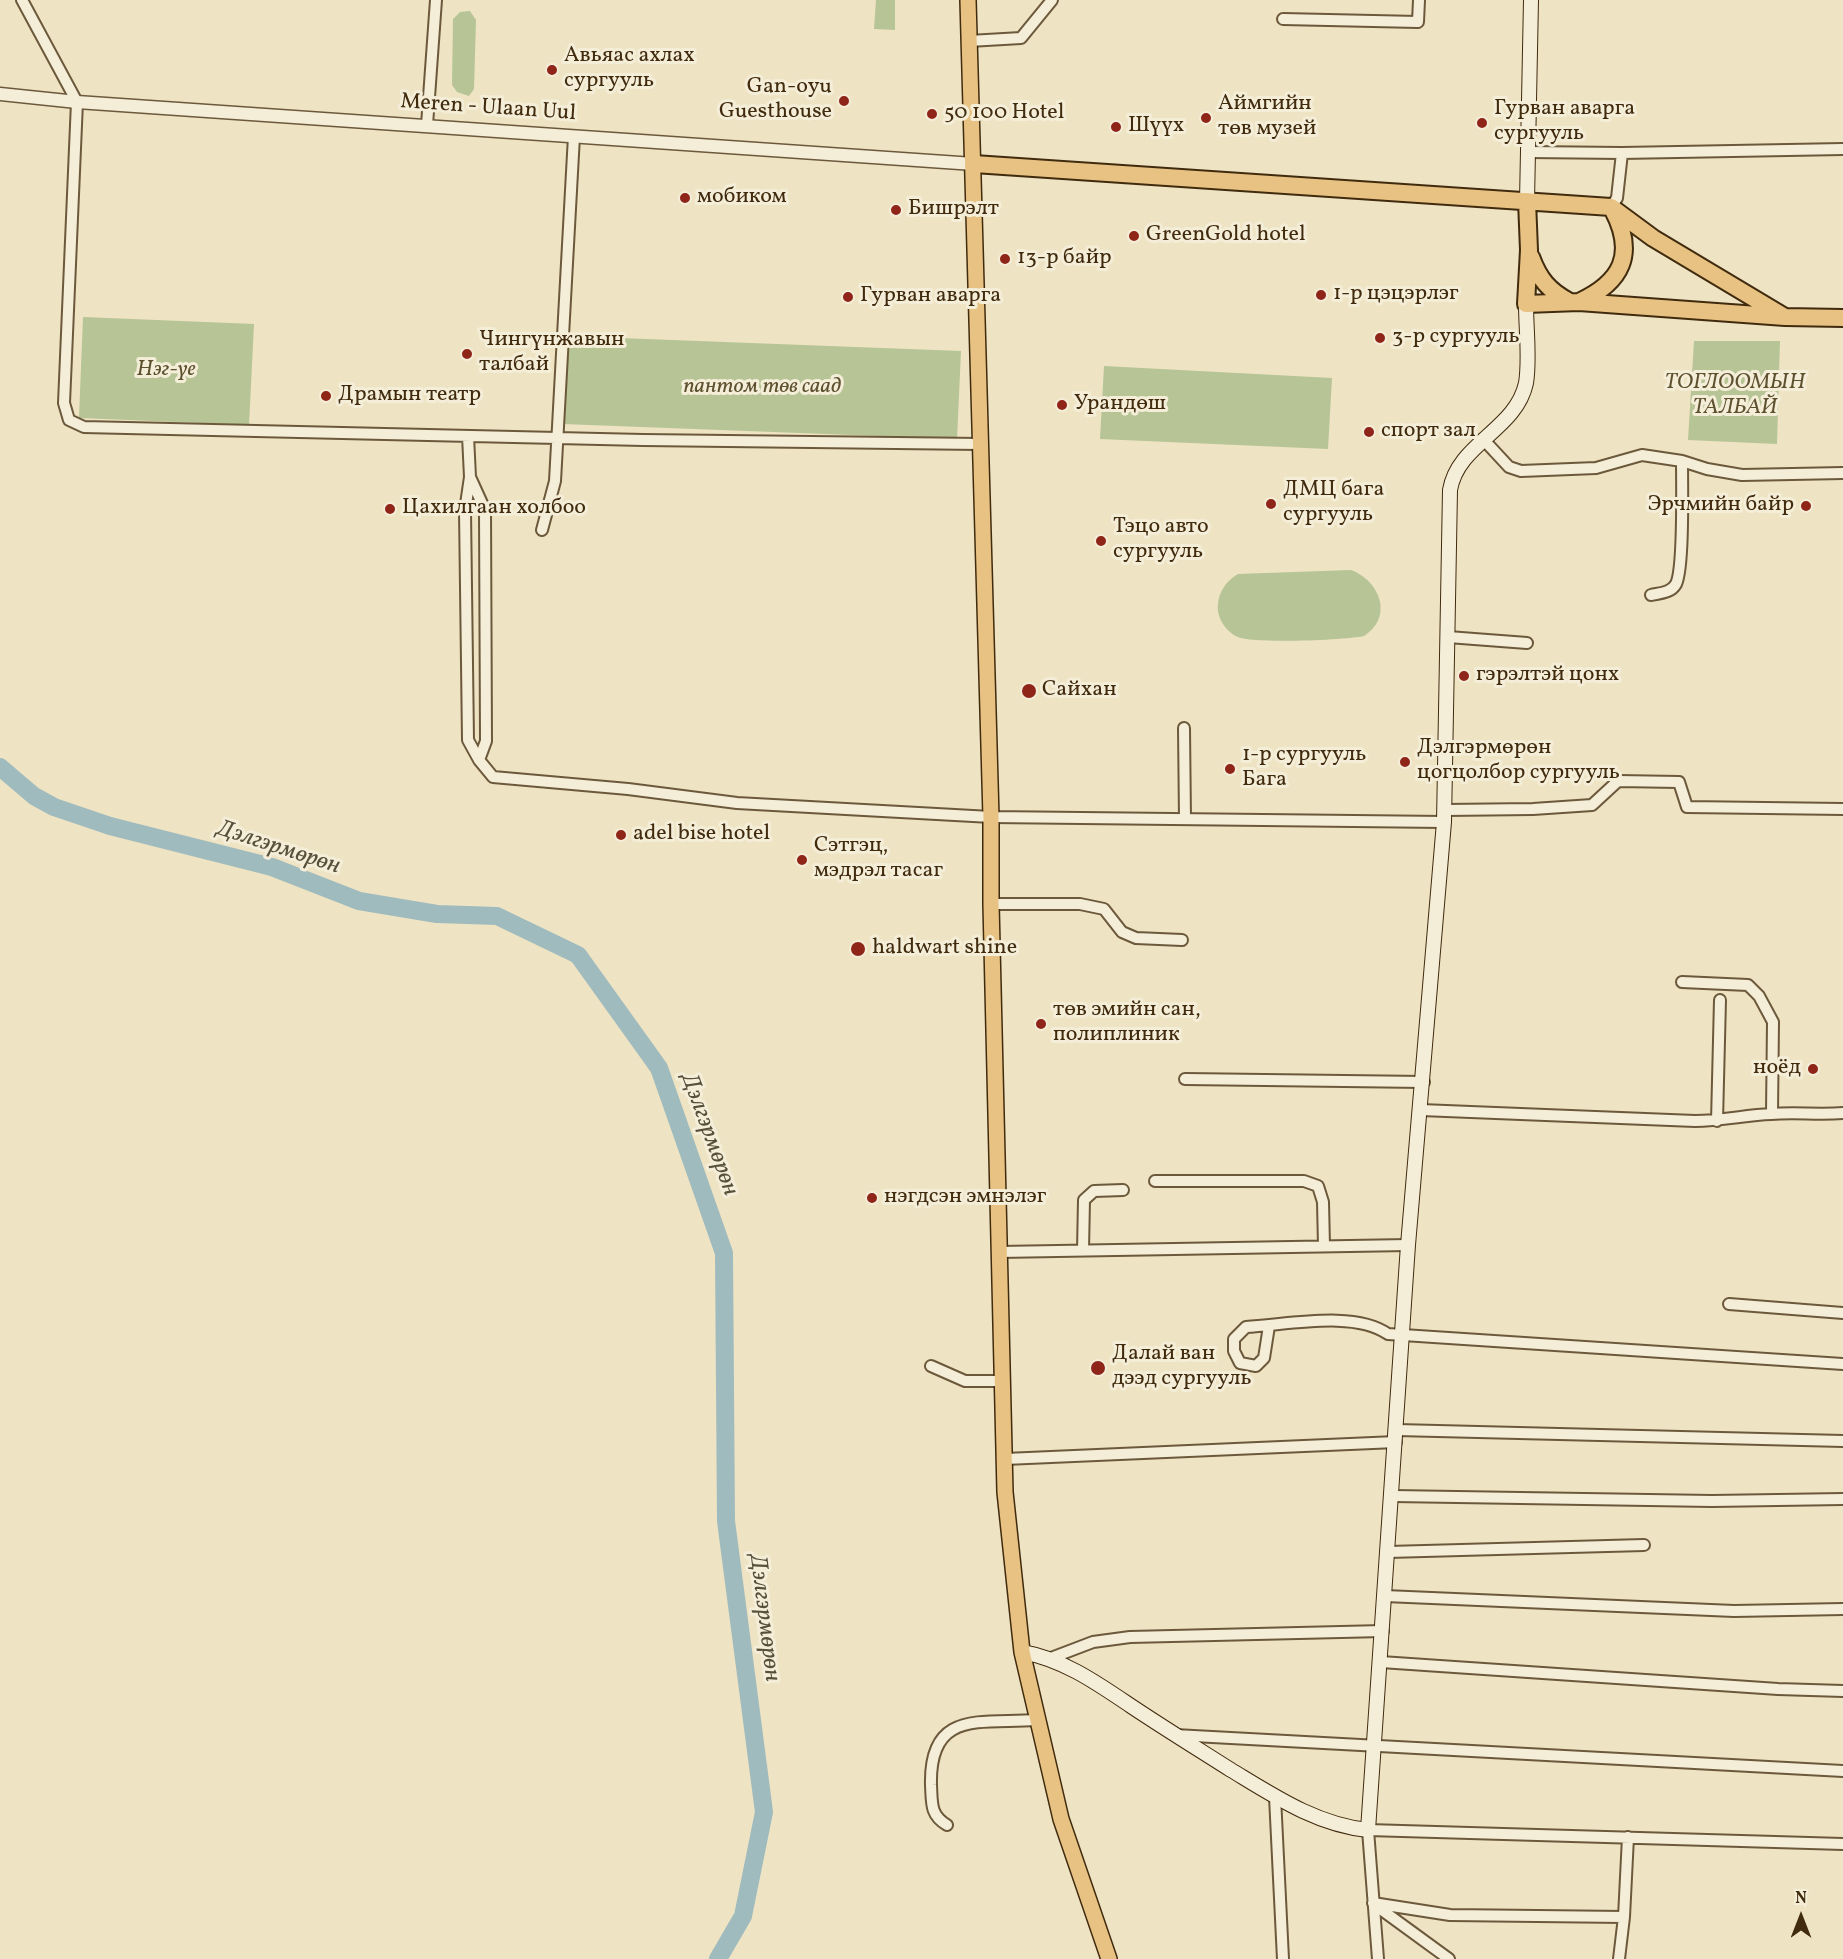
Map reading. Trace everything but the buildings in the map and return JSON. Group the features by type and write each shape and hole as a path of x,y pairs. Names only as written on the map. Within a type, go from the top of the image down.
{"highway":[{"path":"974,164 1611,207 1653,238 1785,317"},
{"path":"1527,201 1529,250 1527,304 1574,302 1785,317 1843,318"},
{"path":"1529,250 1538,274 1554,294 1574,302 1600,292 1614,279 1621,267 1622,234 1611,207"}],"main road":[{"path":"968,0 991,817 991,904 1005,1459 1022,1652 1036,1720 1061,1820 1109,1959"},
{"path":"1527,201 1531,0"},
{"path":"1022,1652 1051,1658 1093,1680 1174,1735 1275,1797 1331,1823 1368,1830 1393,1496 1408,1245 1422,1110 1445,816 1452,475 1458,465 1510,414 1526,383 1527,304"}],"street":[{"path":"427,125 436,0"},
{"path":"969,41 1021,38 1039,20 1052,0"},
{"path":"1283,19 1418,22 1419,0"},
{"path":"27,3 76,102 64,404 69,420 84,427 558,439 980,444"},
{"name":"Meren - Ulaan Uul","path":"0,94 76,102 974,164"},
{"path":"542,530 555,481 574,136"},
{"path":"1528,152 1622,153 1843,148"},
{"path":"1611,207 1617,198 1622,153"},
{"path":"468,436 470,477 465,511 468,740 479,760 493,777 628,789 737,803 991,817 1185,819 1445,816 1592,805 1596,804 1618,781 1635,780 1676,781 1687,807 1843,809"},
{"path":"1483,440 1509,467 1521,471 1596,468 1642,455 1682,461 1707,469 1742,475 1843,473"},
{"path":"1651,596 1669,591 1676,583 1680,554 1682,461"},
{"path":"470,477 484,510 486,741 479,760"},
{"path":"1448,637 1527,644"},
{"path":"1184,728 1185,819"},
{"path":"991,904 1080,904 1104,909 1122,932 1136,938 1182,940"},
{"path":"1682,982 1748,985 1759,996 1773,1022 1772,1113"},
{"path":"1717,1121 1720,1000"},
{"path":"1185,1079 1424,1082"},
{"path":"1422,1110 1717,1121 1772,1113 1815,1116 1843,1113"},
{"path":"1155,1181 1304,1181 1318,1186 1323,1202 1324,1246"},
{"path":"1083,1250 1084,1200 1094,1191 1123,1190"},
{"path":"999,1252 1408,1245"},
{"path":"1729,1304 1843,1313"},
{"path":"1269,1326 1355,1322 1371,1324 1388,1335 1843,1364"},
{"path":"931,1366 965,1382 1002,1382"},
{"path":"1005,1459 1396,1436 1843,1441"},
{"path":"1393,1496 1713,1501 1843,1499"},
{"path":"1388,1552 1644,1545"},
{"path":"1385,1596 1734,1611 1843,1608"},
{"path":"1051,1658 1094,1642 1130,1637 1383,1631"},
{"path":"1381,1662 1778,1689 1843,1690"},
{"path":"947,1825 937,1818 932,1809 931,1765 940,1739 961,1724 1036,1720"},
{"path":"1174,1735 1843,1771"},
{"path":"1275,1797 1283,1959"},
{"path":"1378,1959 1368,1830 1843,1844"},
{"path":"1619,1959 1624,1917 1628,1837"},
{"path":"1373,1903 1450,1915 1624,1917"},
{"path":"1373,1903 1449,1959"}],"green space":[{"path":"876,0 895,0 895,30 874,29"},
{"path":"470,11 476,20 474,89 469,96 457,92 452,85 453,19 460,12"},
{"name":"Нэг-үе","path":"83,317 254,324 249,425 79,418"},
{"name":"пантом төв саад","path":"567,336 961,351 957,439 563,424"},
{"name":"ТОГЛООМЫН ТАЛБАЙ","path":"1694,341 1780,341 1777,444 1688,440"},
{"path":"1104,366 1332,378 1328,449 1100,439"},
{"path":"1351,570 1369,582 1380,600 1379,619 1364,636 1300,641 1247,639 1234,635 1220,619 1218,609 1222,590 1230,579 1238,574"}],"waterway":[{"name":"Дэлгэрмөрөн","path":"0,767 34,796 54,807 110,826 272,867 359,901 437,914 497,916 578,955 659,1068 724,1253 726,1521 764,1812 743,1916 718,1959"}],"place":[{"name":"Авьяас ахлах сургууль","path":"552,70"},
{"name":"Gan-oyu Guesthouse","path":"844,101"},
{"name":"50 100 Hotel","path":"932,114"},
{"name":"Аймгийн төв музей","path":"1206,118"},
{"name":"Гурван аварга сургууль","path":"1482,123"},
{"name":"Шүүх","path":"1116,127"},
{"name":"мобиком","path":"685,198"},
{"name":"Бишрэлт","path":"896,210"},
{"name":"GreenGold hotel","path":"1134,236"},
{"name":"13-р байр","path":"1005,259"},
{"name":"1-р цэцэрлэг","path":"1321,295"},
{"name":"Гурван аварга","path":"848,297"},
{"name":"3-р сургууль","path":"1380,338"},
{"name":"Чингүнжавын талбай","path":"467,354"},
{"name":"Драмын театр","path":"326,396"},
{"name":"Урандөш","path":"1062,405"},
{"name":"спорт зал","path":"1369,432"},
{"name":"ДМЦ бага сургууль","path":"1271,504"},
{"name":"Эрчмийн байр","path":"1806,506"},
{"name":"Цахилгаан холбоо","path":"390,509"},
{"name":"Тэцо авто сургууль","path":"1101,541"},
{"name":"гэрэлтэй цонх","path":"1464,676"},
{"name":"Сайхан","path":"1029,691"},
{"name":"Дэлгэрмөрөн цогцолбор сургууль","path":"1405,762"},
{"name":"1-р сургууль Бага","path":"1230,769"},
{"name":"adel bise hotel","path":"621,835"},
{"name":"Сэтгэц, мэдрэл тасаг","path":"802,860"},
{"name":"haldwart shine","path":"858,949"},
{"name":"төв эмийн сан, полиплиник","path":"1041,1024"},
{"name":"ноёд","path":"1813,1069"},
{"name":"нэгдсэн эмнэлэг","path":"872,1198"},
{"name":"Далай ван дээд сургууль","path":"1098,1368"}]}
